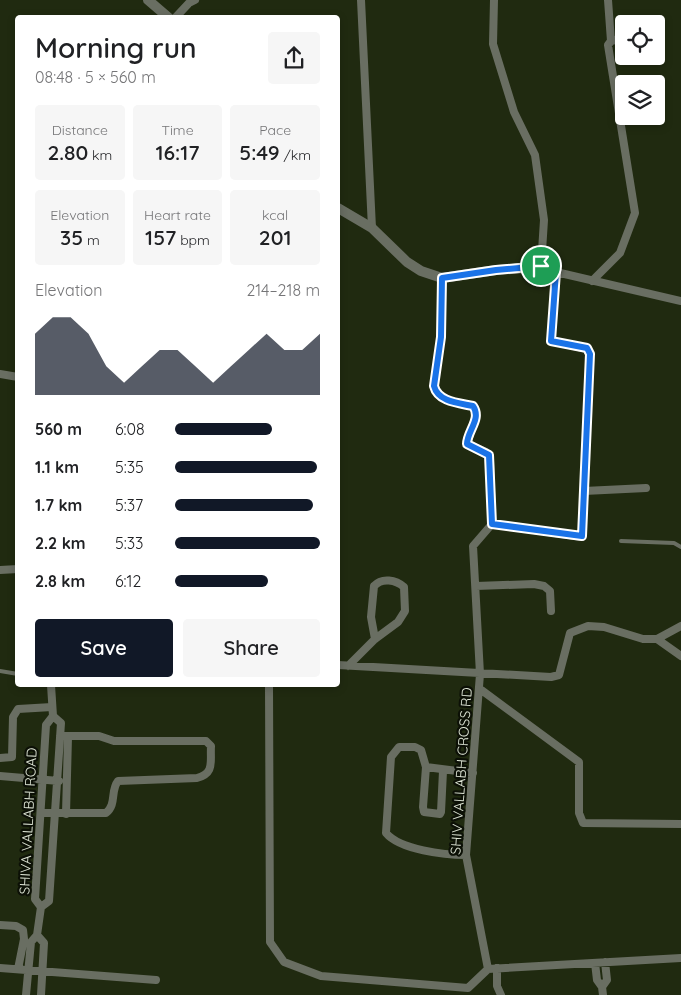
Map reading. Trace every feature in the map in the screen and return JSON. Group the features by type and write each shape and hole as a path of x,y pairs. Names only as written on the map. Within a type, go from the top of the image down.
{"street":[{"path":"148,0 166,15"},
{"path":"178,15 189,3 196,0"},
{"path":"361,0 372,228"},
{"path":"494,0 493,44 514,112 535,155 544,220 541,266"},
{"path":"592,281 620,253 631,229 635,213 608,45 611,41 608,0"},
{"path":"611,41 615,40"},
{"path":"340,209 372,228 407,262 421,271 442,278 541,266 556,272 681,301"},
{"path":"442,278 441,337 434,386 436,393 442,398 473,406 475,409 476,416 467,444 489,455 492,524 582,536 590,354 587,348 551,341 556,272"},
{"path":"0,374 15,376"},
{"path":"584,491 646,488"},
{"name":"SHIV VALLABH CROSS RD","path":"488,969 466,854 480,689 473,546 492,524"},
{"path":"0,570 15,569"},
{"path":"348,666 375,639 386,633 404,615 404,587 397,582 381,581 374,586 371,617 375,639"},
{"path":"476,586 534,584 544,586 550,591 551,611"},
{"path":"340,665 551,677 559,675 570,634 588,626 604,627 643,639 657,639 681,626"},
{"path":"657,639 681,656"},
{"name":"SHIVA VALLABH ROAD","path":"52,687 52,716 46,725 42,814 35,899 41,907 49,901 64,736 61,723 52,716"},
{"path":"269,687 270,942 284,962 321,976 467,992 488,969 681,958"},
{"path":"480,689 579,762 579,813 583,823 681,824"},
{"path":"0,758 12,757 13,717 18,710 52,708"},
{"path":"42,814 66,814 106,813 113,804 115,786 118,780 197,778 206,776 210,770 211,746 206,741 114,742 99,736 64,736 66,814"},
{"path":"443,771 441,812 440,814 424,812 426,767 421,750 415,747 399,747 394,752 391,756 386,833 393,841 403,845 429,851 466,854"},
{"path":"426,767 443,771 473,773"},
{"path":"0,776 59,781"},
{"path":"40,831 54,832"},
{"path":"37,879 51,880"},
{"path":"26,995 31,942 38,935 41,907"},
{"path":"0,925 16,926 23,930 24,939 18,970"},
{"path":"38,935 44,943 41,995"},
{"path":"603,991 607,980 606,962"},
{"path":"595,963 596,980 603,991"},
{"path":"0,968 156,980"},
{"path":"497,968 497,986 501,995"}],"lane":[{"path":"621,541 674,544 681,547"},
{"path":"0,671 15,674"}],"route":[{"path":"541,266 556,272 551,341 587,348 590,354 582,536 492,524 489,455 467,444 476,416 475,409 473,406 442,398 436,393 434,386 441,337 442,278 455,278 496,270 541,266"}]}
